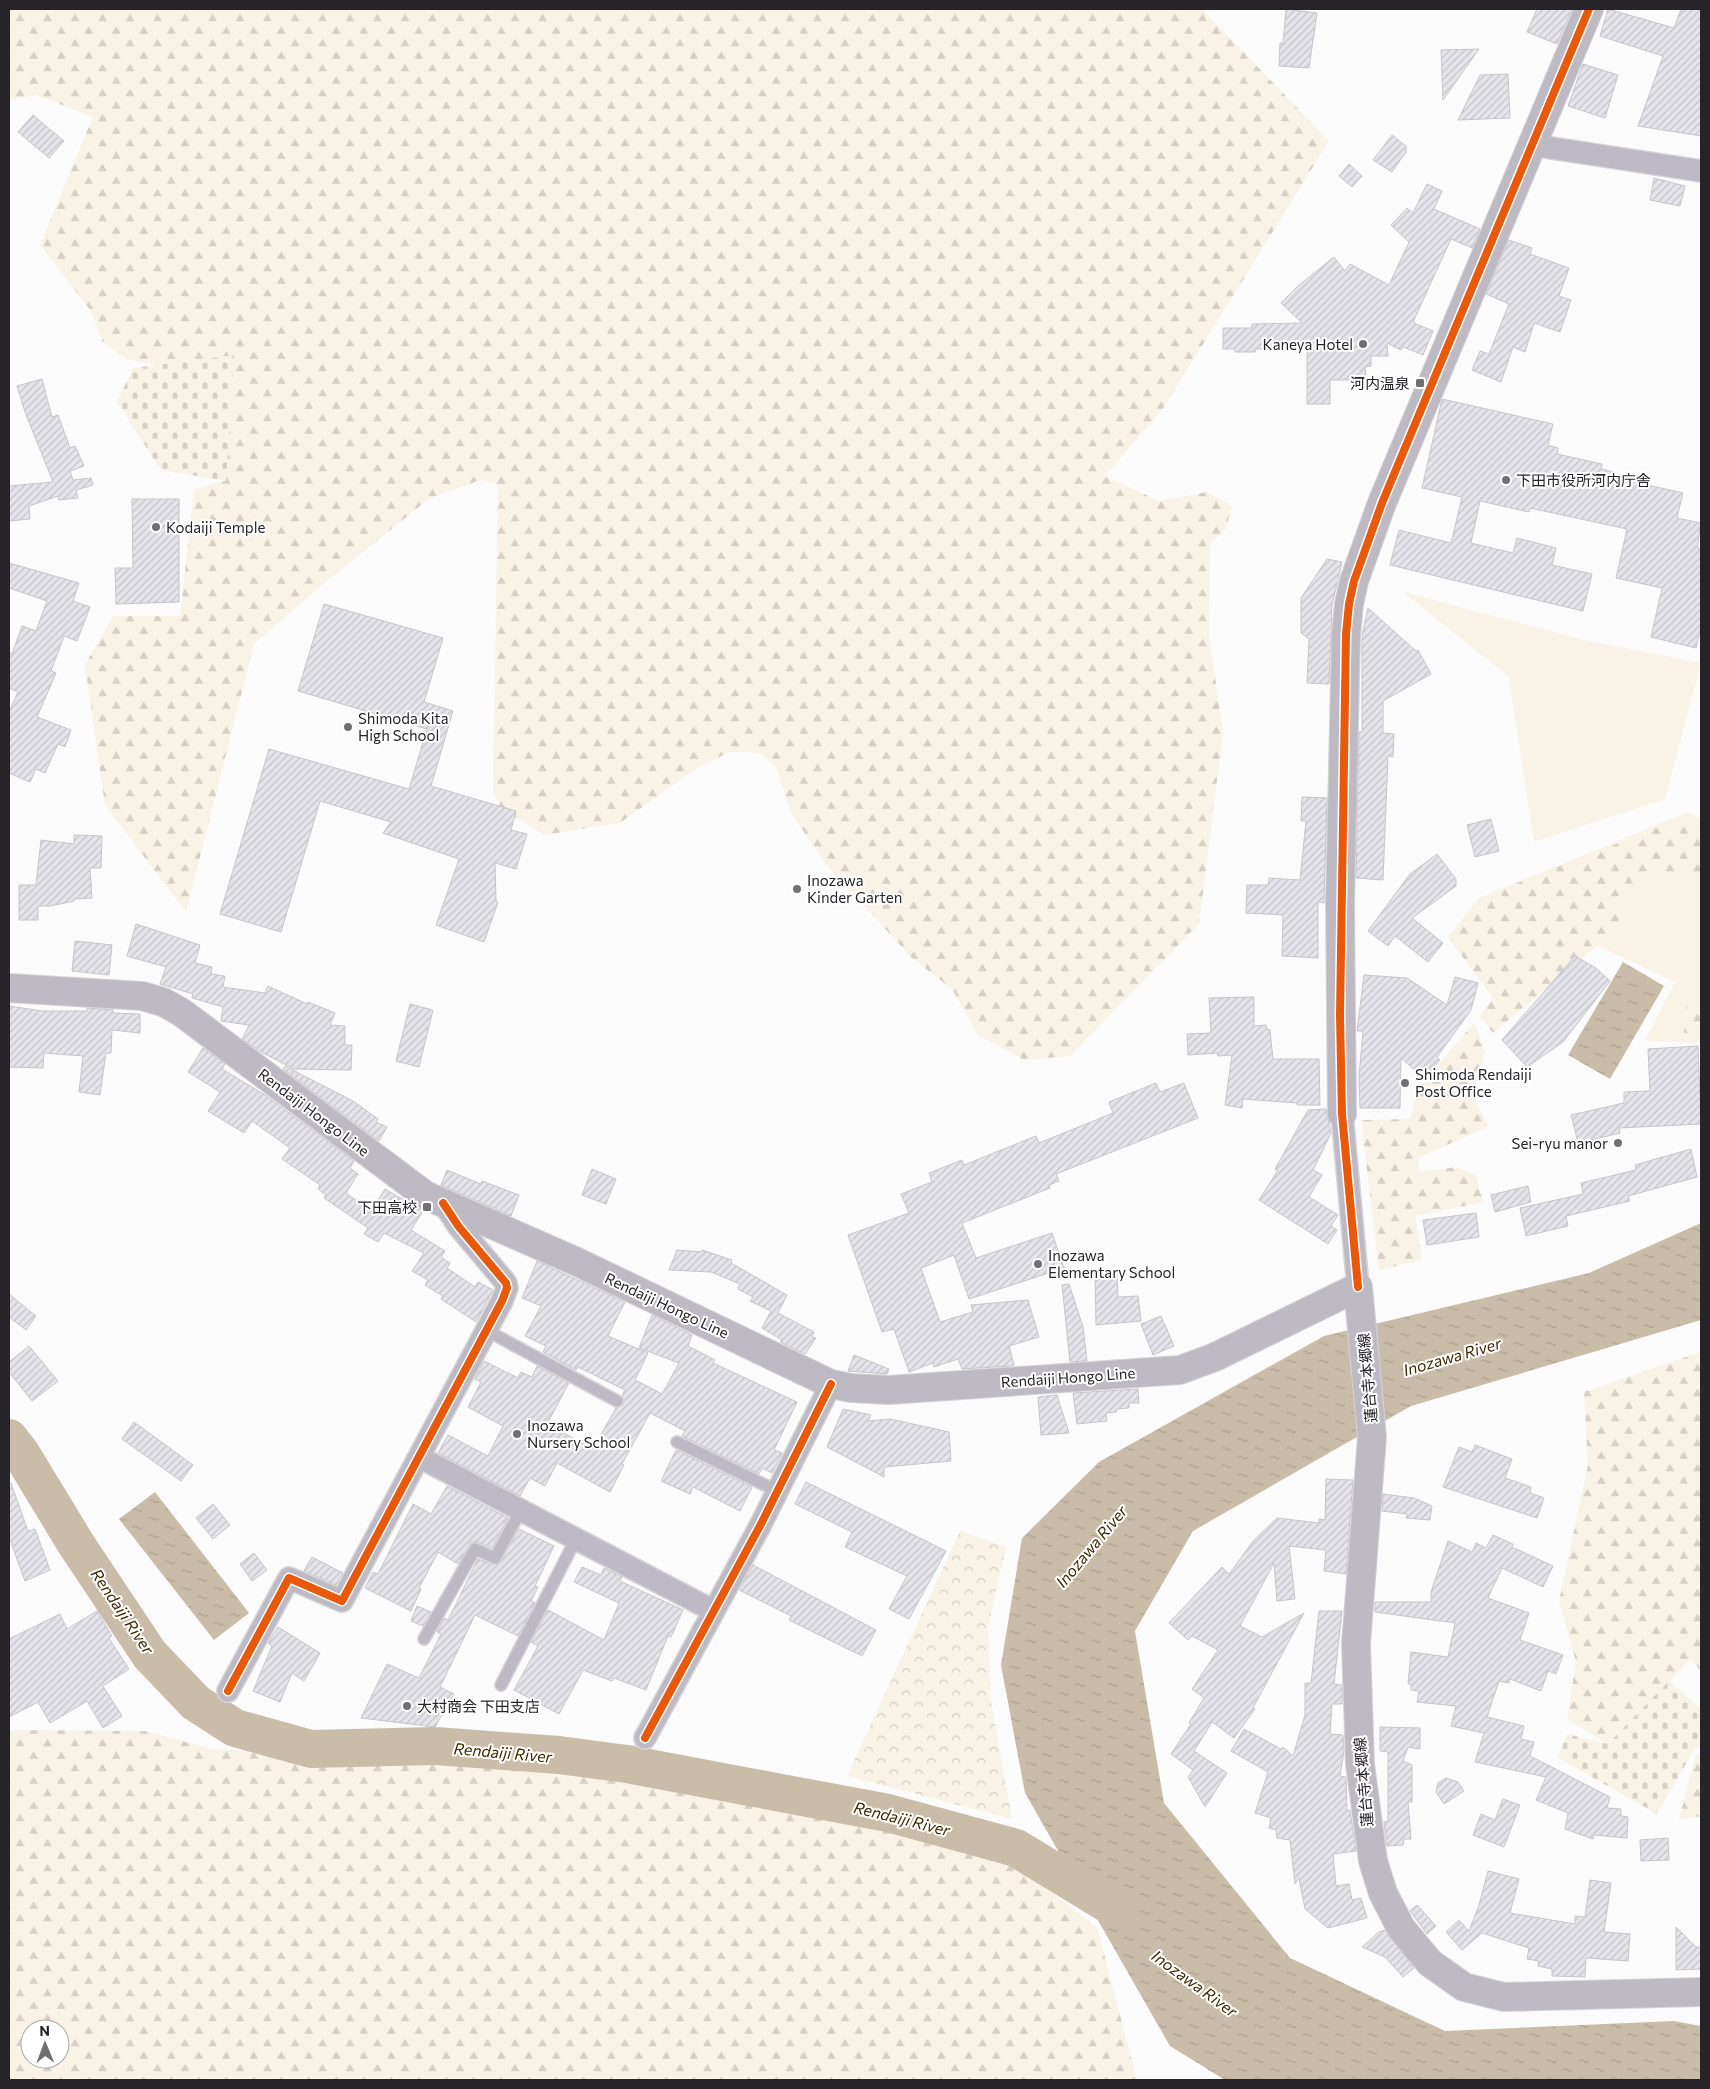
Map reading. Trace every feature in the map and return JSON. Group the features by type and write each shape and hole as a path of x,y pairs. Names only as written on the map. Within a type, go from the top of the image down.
{"main road":[{"path":"1342,1114 1341,894 1349,604 1360,562 1382,503 1590,9"},
{"name":"Rendaiji Hongo Line","path":"9,988 142,996 163,1002 181,1012 425,1195 575,1262 831,1384 851,1388 889,1390 1180,1370 1359,1296"},
{"name":"蓮台寺本郷線","path":"1359,1296 1372,1437 1356,1644 1360,1764 1373,1861 1382,1892 1401,1928 1430,1963 1464,1987 1504,1998 1701,1992"}],"street":[{"path":"1532,145 1701,171"},
{"path":"1342,1114 1359,1296"},
{"path":"228,1691 289,1578 342,1601 504,1294 506,1283 459,1227 443,1203"},
{"path":"645,1738 714,1611 831,1384"},
{"path":"419,1457 714,1611"}],"lane":[{"path":"486,1330 617,1401"},
{"path":"677,1442 777,1491"},
{"path":"424,1638 475,1549 495,1558 521,1510"},
{"path":"501,1685 576,1539"}],"green space":[{"path":"9,9 1202,9 1329,141 1162,410 1105,476 1159,501 1207,492 1232,506 1226,529 1210,543 1209,636 1223,732 1199,924 1070,1056 1024,1060 978,1035 952,989 911,957 826,864 791,813 776,767 762,754 729,752 694,770 620,823 544,835 500,807 493,791 498,484 481,480 430,498 323,584 254,644 186,912 105,805 85,665 113,616 180,616 194,490 226,480 172,368 126,359 102,341 91,311 40,245 93,117 36,95 9,100"},
{"path":"234,355 226,481 161,470 117,402 133,368"},
{"path":"1403,592 1584,640 1701,663 1665,799 1534,842 1509,677"},
{"path":"1688,812 1701,819 1701,1043 1645,1041 1675,982 1585,940 1516,883"},
{"path":"1677,820 1701,826 1701,886 1681,876 1654,873 1622,903 1617,929 1493,1033 1480,1016 1493,998 1448,937 1479,898"},
{"path":"1687,1002 1701,1002 1701,1034 1684,1033"},
{"path":"1475,1022 1485,1053 1472,1096 1489,1126 1418,1158 1419,1172 1457,1167 1476,1175 1483,1202 1415,1216 1422,1260 1379,1270 1361,1120 1410,1119 1418,1088"},
{"path":"1701,1352 1701,1671 1691,1659 1607,1744 1567,1719 1576,1661 1559,1601 1588,1465 1584,1392"},
{"path":"960,1531 1006,1547 988,1627 991,1702 1012,1819 847,1776"},
{"path":"1669,1681 1701,1709 1701,1748 1695,1748 1657,1814 1558,1758 1567,1734 1608,1744"},
{"path":"16,1730 145,1731 212,1749 494,1758 612,1769 811,1807 947,1836 1008,1860 1097,1927 1137,2080 9,2080 9,1732"},
{"path":"1696,1754 1701,1754 1701,1816 1679,1820"}],"water":[{"path":"1623,962 1664,986 1610,1079 1568,1055"},
{"name":"Inozawa River","path":"1701,1223 1701,1320 1411,1406 1193,1531 1135,1631 1164,1803 1290,1958 1445,2031 1674,2021 1701,2026 1701,2080 1225,2080 1170,2046 1025,1793 1001,1665 1022,1538 1099,1462 1324,1336 1589,1273"},
{"path":"155,1492 249,1613 214,1640 119,1519"}],"building":[{"path":"1286,9 1317,13 1309,68 1279,66 1280,43 1283,44"},
{"path":"1537,9 1572,9 1557,44 1527,32"},
{"path":"1608,9 1674,28 1681,9 1701,9 1701,136 1638,126 1663,56 1600,36"},
{"path":"1479,49 1443,100 1441,50"},
{"path":"1583,64 1618,75 1605,118 1568,106"},
{"path":"1508,74 1510,118 1458,120 1480,75"},
{"path":"33,115 64,141 49,158 18,132"},
{"path":"1392,135 1406,146 1406,152 1392,172 1373,160"},
{"path":"1349,164 1362,176 1352,187 1339,176"},
{"path":"1654,178 1685,186 1680,206 1650,200"},
{"path":"1427,184 1442,191 1434,209 1480,229 1472,248 1451,239 1414,320 1414,323 1433,331 1423,355 1403,347 1401,350 1387,343 1388,356 1371,356 1371,366 1365,367 1366,380 1330,380 1330,404 1307,404 1307,348 1255,349 1255,352 1235,352 1235,349 1223,349 1223,328 1252,328 1252,324 1302,323 1281,303 1298,286 1334,257 1345,271 1350,264 1389,285 1409,242 1391,225 1407,208 1413,213"},
{"path":"1509,240 1532,248 1530,254 1569,268 1559,296 1571,300 1560,332 1534,323 1525,352 1513,347 1501,382 1472,370 1480,351 1489,354 1509,304 1486,294"},
{"path":"42,379 52,417 58,415 70,448 75,446 84,466 70,471 73,480 91,478 93,485 76,490 78,498 59,500 58,496 29,506 30,519 9,521 9,486 53,482 25,412 17,386"},
{"path":"1442,399 1553,424 1548,445 1558,448 1557,454 1602,464 1601,469 1613,472 1612,477 1683,493 1677,518 1701,523 1697,548 1701,549 1701,626 1696,648 1651,637 1662,588 1616,578 1627,529 1530,508 1529,512 1480,501 1471,543 1513,553 1517,538 1556,548 1552,565 1592,574 1583,611 1390,565 1399,530 1451,543 1462,497 1422,488"},
{"path":"132,499 179,499 179,602 116,604 115,568 133,568"},
{"path":"1327,559 1342,562 1332,605 1329,684 1307,683 1309,639 1301,633 1301,598"},
{"path":"9,563 79,583 73,601 90,607 77,641 64,636 51,671 56,673 37,717 71,730 65,747 58,744 45,773 36,769 30,782 9,773 9,712 18,692 9,688 9,652 12,654 22,626 36,631 47,601 9,588"},
{"path":"324,604 443,638 424,702 453,711 431,786 516,811 511,830 527,834 516,869 495,863 496,901 498,902 484,942 436,925 459,859 383,833 391,822 320,801 281,932 220,914 269,749 409,789 427,729 298,691"},
{"path":"1368,608 1416,651 1418,650 1431,674 1383,701 1383,733 1394,734 1393,757 1388,756 1383,880 1356,878 1359,732 1362,732 1362,635"},
{"path":"1302,797 1327,798 1324,903 1318,902 1318,958 1282,956 1283,915 1246,913 1247,885 1268,885 1269,878 1300,880 1306,821 1301,821"},
{"path":"1491,819 1499,851 1475,857 1467,825"},
{"path":"74,835 102,836 101,868 90,868 92,898 74,899 74,901 50,906 38,906 38,920 19,920 19,885 36,885 41,840 74,844"},
{"path":"1437,854 1456,879 1456,886 1412,918 1443,943 1428,962 1395,936 1388,946 1368,931 1410,874"},
{"path":"136,924 200,945 195,963 212,967 211,974 225,976 223,987 265,993 268,986 307,1004 308,1002 335,1013 330,1025 345,1026 345,1045 352,1045 351,1070 294,1069 261,1052 242,1039 249,1025 221,1021 223,1007 192,998 193,994 160,984 166,967 127,956"},
{"path":"75,941 112,945 109,975 72,971"},
{"path":"1575,956 1596,968 1610,981 1563,1042 1527,1067 1502,1040"},
{"path":"1364,975 1407,978 1447,1005 1455,977 1478,983 1471,1010 1437,1057 1440,1060 1424,1078 1401,1058 1400,1108 1360,1108 1359,1076 1363,1031 1357,1031"},
{"path":"1254,997 1254,1026 1266,1025 1267,1029 1270,1030 1273,1059 1319,1059 1320,1105 1297,1105 1297,1103 1243,1099 1242,1108 1225,1105 1232,1055 1218,1056 1217,1053 1188,1055 1187,1034 1211,1033 1209,998"},
{"path":"410,1004 433,1010 419,1067 396,1061"},
{"path":"9,1006 42,1011 87,1011 87,1008 113,1010 113,1013 140,1014 140,1033 112,1030 111,1053 106,1053 100,1095 79,1092 83,1056 44,1053 43,1068 9,1067"},
{"path":"1698,1046 1701,1124 1619,1128 1620,1133 1578,1143 1571,1115 1624,1103 1624,1092 1650,1091 1648,1049"},
{"path":"203,1048 225,1064 222,1069 265,1095 354,1161 350,1168 358,1174 346,1193 371,1211 385,1189 423,1211 411,1230 445,1251 441,1257 450,1263 447,1268 475,1287 478,1282 493,1290 476,1322 441,1299 443,1296 425,1285 428,1280 412,1271 424,1253 384,1233 378,1242 364,1234 368,1228 324,1198 326,1195 318,1189 320,1185 282,1159 290,1148 252,1121 244,1133 208,1111 220,1092 188,1072"},
{"path":"285,1066 353,1101 378,1119 376,1122 387,1127 379,1141 283,1069"},
{"path":"1156,1083 1160,1092 1184,1083 1198,1118 1056,1174 1059,1181 1049,1185 1050,1188 962,1223 976,1258 1052,1233 1064,1268 969,1299 954,1255 921,1268 940,1322 973,1312 971,1305 1028,1300 1039,1337 1009,1346 1014,1365 962,1369 958,1359 934,1367 933,1363 909,1372 894,1329 882,1332 848,1235 909,1213 901,1194 932,1182 929,1173 962,1160 964,1165 1036,1136 1039,1143 1113,1113 1109,1102"},
{"path":"1326,1109 1331,1133 1313,1170 1322,1175 1309,1197 1338,1215 1331,1226 1337,1230 1328,1244 1259,1200 1278,1170 1275,1169 1308,1110"},
{"path":"1691,1149 1697,1177 1628,1196 1630,1201 1566,1216 1568,1226 1526,1236 1520,1208 1583,1194 1581,1183 1636,1170 1635,1165"},
{"path":"592,1169 616,1179 606,1204 582,1195"},
{"path":"447,1170 481,1184 482,1181 519,1195 511,1216 441,1185"},
{"path":"1528,1186 1531,1202 1495,1212 1491,1195"},
{"path":"1476,1213 1479,1237 1427,1245 1423,1220"},
{"path":"677,1250 702,1252 702,1250 732,1260 731,1263 787,1295 778,1313 814,1332 812,1337 816,1338 805,1354 780,1342 782,1340 762,1328 771,1311 750,1301 753,1297 738,1289 740,1284 711,1272 669,1270"},
{"path":"537,1261 625,1302 608,1336 648,1353 635,1380 662,1394 679,1363 639,1348 652,1315 692,1335 688,1346 715,1360 713,1363 797,1402 774,1450 782,1453 772,1473 762,1468 759,1474 682,1436 685,1431 650,1413 622,1464 624,1465 610,1492 557,1463 545,1486 530,1478 520,1496 438,1453 448,1435 488,1456 503,1426 468,1407 481,1382 475,1379 484,1361 518,1378 521,1372 532,1377 537,1366 569,1383 547,1424 593,1449 616,1408 624,1404 622,1396 625,1390 578,1367 576,1370 543,1352 546,1346 525,1336 541,1306 522,1298"},
{"path":"1117,1276 1118,1297 1138,1296 1141,1321 1096,1325 1095,1277"},
{"path":"1069,1284 1083,1327 1087,1361 1070,1362 1062,1285"},
{"path":"9,1294 36,1316 26,1330 9,1317"},
{"path":"1161,1316 1174,1346 1153,1355 1141,1324"},
{"path":"29,1346 58,1381 32,1401 9,1372 9,1362"},
{"path":"854,1355 889,1369 887,1374 848,1371"},
{"path":"1138,1389 1139,1403 1129,1403 1129,1408 1117,1409 1116,1412 1106,1413 1107,1421 1077,1424 1073,1393"},
{"path":"1057,1395 1069,1433 1041,1435 1038,1397"},
{"path":"843,1409 871,1415 868,1421 890,1419 949,1432 951,1461 884,1467 884,1477 827,1447"},
{"path":"134,1422 193,1465 181,1481 122,1439"},
{"path":"1475,1445 1512,1459 1505,1478 1531,1487 1530,1493 1544,1498 1537,1518 1443,1487 1459,1447 1472,1452"},
{"path":"676,1450 752,1487 740,1511 693,1487 690,1494 661,1481"},
{"path":"1326,1479 1353,1480 1346,1574 1324,1571 1326,1550 1289,1546 1295,1599 1277,1601 1274,1563 1240,1626 1262,1637 1304,1613 1253,1708 1255,1709 1234,1738 1212,1722 1194,1751 1227,1773 1205,1807 1188,1777 1193,1770 1171,1754 1191,1724 1189,1723 1204,1698 1192,1689 1218,1650 1192,1636 1188,1640 1169,1623 1222,1567 1229,1574 1254,1540 1277,1518 1319,1523 1319,1519 1325,1520"},
{"path":"806,1482 946,1551 909,1619 889,1609 907,1576 845,1547 852,1532 795,1504"},
{"path":"11,1483 28,1531 35,1529 50,1570 25,1581 9,1537 9,1484"},
{"path":"447,1486 508,1518 492,1548 478,1542 471,1542 458,1564 438,1552 419,1588 421,1589 411,1611 365,1588 373,1572 378,1574 413,1504 431,1514"},
{"path":"1383,1494 1414,1498 1432,1506 1430,1520 1406,1518 1407,1514 1382,1511"},
{"path":"213,1504 230,1525 213,1539 196,1518"},
{"path":"519,1529 554,1546 535,1586 538,1587 531,1601 535,1603 518,1636 475,1615 440,1687 454,1694 435,1727 361,1718 387,1664 419,1678 441,1634 437,1632 444,1618 448,1620 478,1559 492,1565 499,1564"},
{"path":"1493,1535 1513,1544 1512,1547 1553,1566 1543,1587 1502,1568 1488,1598 1529,1613 1520,1640 1563,1655 1556,1674 1548,1671 1541,1691 1510,1679 1509,1683 1499,1681 1487,1717 1524,1726 1521,1739 1534,1742 1530,1756 1610,1797 1607,1808 1621,1809 1621,1816 1628,1817 1627,1838 1594,1835 1593,1839 1565,1829 1568,1813 1536,1800 1546,1777 1475,1762 1484,1733 1451,1726 1456,1706 1417,1702 1419,1691 1411,1690 1411,1684 1408,1684 1411,1652 1448,1657 1455,1623 1375,1612 1375,1602 1431,1602 1431,1592 1448,1541 1472,1552 1476,1543 1486,1548"},
{"path":"254,1553 267,1570 252,1581 240,1564"},
{"path":"312,1557 343,1573 336,1585 304,1571"},
{"path":"753,1565 876,1630 862,1656 789,1620 791,1616 739,1590"},
{"path":"582,1567 601,1575 604,1568 622,1577 620,1581 683,1610 671,1637 668,1636 646,1690 614,1678 612,1681 583,1670 559,1714 514,1690 538,1646 531,1642 548,1610 604,1640 619,1603 574,1582"},
{"path":"417,1606 431,1612 423,1626 411,1621"},
{"path":"97,1611 112,1636 109,1638 129,1669 103,1686 122,1716 103,1728 87,1701 50,1723 38,1702 9,1717 9,1639 60,1614 67,1629"},
{"path":"1319,1611 1342,1611 1334,1684 1342,1685 1342,1704 1332,1704 1330,1734 1343,1735 1344,1751 1340,1776 1346,1777 1347,1810 1350,1810 1356,1851 1333,1854 1336,1886 1349,1884 1352,1900 1361,1898 1367,1918 1328,1928 1305,1909 1299,1878 1295,1884 1290,1840 1277,1838 1276,1830 1269,1828 1271,1818 1255,1813 1268,1772 1231,1751 1244,1729 1281,1749 1283,1747 1293,1756 1305,1715 1305,1683 1311,1683"},
{"path":"278,1627 320,1653 304,1681 292,1673 280,1702 253,1691 272,1646 268,1643"},
{"path":"1380,1727 1420,1728 1420,1749 1408,1747 1403,1761 1412,1765 1412,1802 1408,1802 1411,1839 1404,1839 1403,1845 1387,1846 1384,1822 1388,1821 1388,1752 1380,1751"},
{"path":"1446,1778 1458,1782 1464,1791 1444,1804 1436,1792 1438,1783"},
{"path":"1503,1799 1520,1805 1504,1847 1473,1835 1481,1814 1495,1820"},
{"path":"1668,1838 1669,1860 1641,1861 1640,1840"},
{"path":"1488,1871 1519,1879 1510,1913 1575,1924 1575,1916 1585,1917 1590,1880 1611,1883 1604,1932 1630,1934 1628,1961 1586,1958 1585,1977 1552,1976 1552,1969 1538,1966 1539,1961 1527,1959 1529,1948 1482,1933 1462,1950 1446,1932 1459,1920 1469,1931 1479,1905"},
{"path":"1417,1905 1436,1926 1427,1934 1410,1911"},
{"path":"1676,1927 1696,1947 1701,1947 1701,1969 1676,1970"},
{"path":"1385,1930 1414,1968 1403,1977 1385,1957 1362,1947 1379,1932"}],"waterway":[{"name":"Rendaiji River","path":"9,1438 22,1455 76,1544 150,1655 196,1703 235,1728 311,1749 435,1746 559,1755 627,1764 888,1813 1016,1848 1118,1910"}],"cycle path":[{"path":"1358,1287 1342,1114 1340,1015 1346,634 1349,604 1354,581 1382,503 1589,9"},
{"path":"228,1691 289,1578 342,1601 502,1301 507,1288 506,1283 459,1227 443,1203"},
{"path":"645,1738 761,1524 831,1384"}],"place":[{"name":"Kaneya Hotel","path":"1363,344"},
{"name":"河内温泉","path":"1420,383"},
{"name":"下田市役所河内庁舎","path":"1506,480"},
{"name":"Kodaiji Temple","path":"156,527"},
{"name":"Shimoda Kita High School","path":"348,727"},
{"name":"Inozawa Kinder Garten","path":"797,889"},
{"name":"Shimoda Rendaiji Post Office","path":"1405,1083"},
{"name":"Sei-ryu manor","path":"1618,1143"},
{"name":"下田高校","path":"427,1207"},
{"name":"Inozawa Elementary School","path":"1038,1264"},
{"name":"Inozawa Nursery School","path":"517,1434"},
{"name":"大村商会 下田支店","path":"407,1706"}]}
